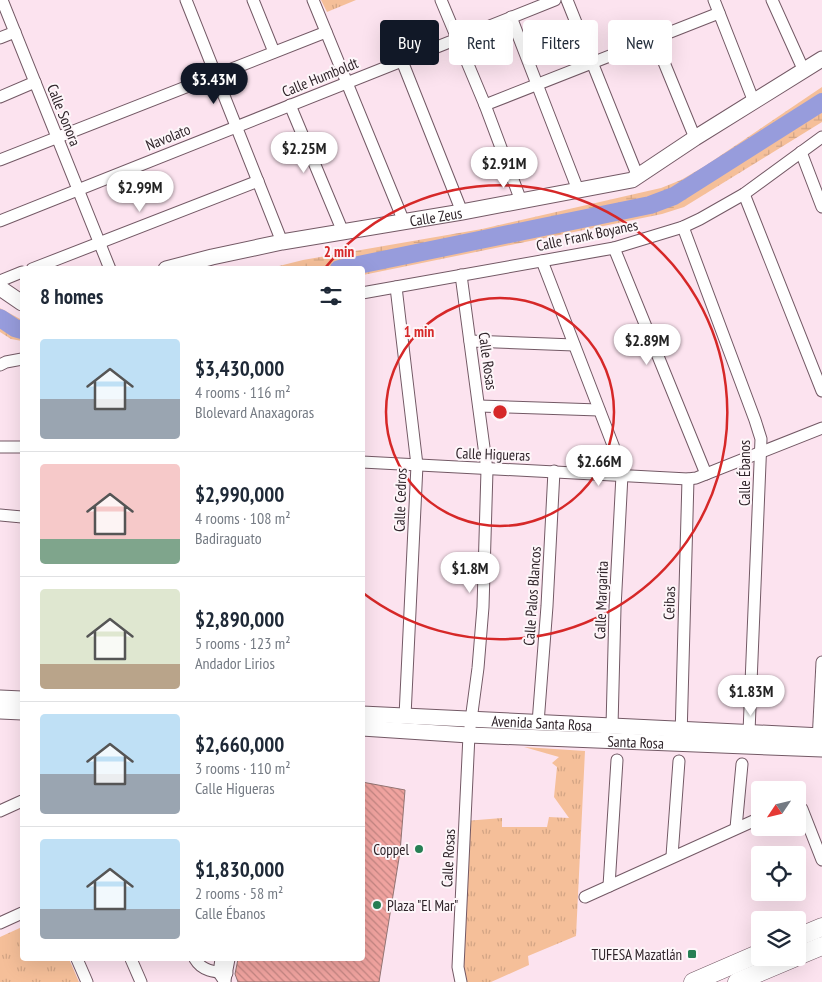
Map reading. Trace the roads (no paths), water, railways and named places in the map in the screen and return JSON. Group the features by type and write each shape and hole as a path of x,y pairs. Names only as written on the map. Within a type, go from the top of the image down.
{"main road":[{"name":"Calle Zeus","path":"178,266 282,242 462,212 619,183 638,177 695,138 822,59"},
{"path":"0,288 20,302"},
{"path":"0,698 20,710"},
{"path":"0,710 20,711"},
{"name":"Avenida Santa Rosa","path":"365,714 612,726 681,735 749,732 820,742"},
{"name":"Santa Rosa","path":"365,728 468,735 681,735 820,742"},
{"path":"806,934 822,927"},
{"path":"806,953 822,946"},
{"path":"693,982 751,962"},
{"path":"737,982 754,966"}],"street":[{"name":"Calle Sonora","path":"2,0 109,266"},
{"path":"186,0 282,242"},
{"path":"253,0 274,52"},
{"path":"312,0 404,222"},
{"path":"441,0 450,20"},
{"name":"Calle Humboldt","path":"506,20 555,0"},
{"path":"567,0 575,20"},
{"path":"714,0 754,102"},
{"path":"772,0 804,71"},
{"path":"672,31 719,13"},
{"path":"511,18 578,190"},
{"path":"0,38 15,32"},
{"path":"0,160 326,32"},
{"name":"Calle Humboldt","path":"236,127 392,65"},
{"path":"404,65 462,212"},
{"path":"469,65 521,201"},
{"path":"485,104 587,65"},
{"path":"593,65 638,177"},
{"path":"665,65 695,138"},
{"path":"0,98 35,82"},
{"path":"290,105 342,232"},
{"name":"Navolato","path":"0,221 236,127"},
{"name":"Calle Frank Boyanes","path":"365,292 614,248 682,227 744,194 822,137"},
{"path":"801,152 822,207"},
{"path":"40,266 258,181"},
{"path":"744,194 822,391"},
{"name":"Calle Ébanos","path":"682,227 755,420 760,439 761,453 749,732"},
{"path":"614,248 706,474"},
{"name":"Calle Margarita","path":"542,261 621,466 612,726"},
{"path":"0,281 20,273"},
{"name":"Calle Rosas","path":"461,276 487,470 483,608 472,719"},
{"name":"Calle Cedros","path":"396,287 417,465 405,716"},
{"path":"470,341 574,345"},
{"path":"2,361 20,359"},
{"path":"479,406 598,410"},
{"name":"Calle Higueras","path":"365,462 688,479 706,474 822,428"},
{"path":"0,447 20,447"},
{"name":"Calle Palos Blancos","path":"538,723 547,606 554,471"},
{"name":"Ceibas","path":"681,735 688,479"},
{"path":"0,515 20,517"},
{"path":"820,742 822,662"},
{"name":"Avenida Santa Rosa","path":"468,735 472,719"},
{"name":"Calle Rosas","path":"461,982 458,967 468,735"},
{"path":"609,886 617,760"},
{"path":"672,856 679,761"},
{"path":"736,828 742,764"},
{"path":"0,811 20,802"},
{"path":"806,819 822,860"},
{"path":"585,897 751,822"},
{"path":"0,922 20,914"},
{"path":"78,961 87,982"},
{"path":"132,961 141,982"},
{"path":"196,961 204,969 224,977"},
{"path":"221,961 224,977"},
{"path":"224,977 228,961"}],"waterway":[{"path":"354,266 650,205 674,196 822,102"},
{"path":"0,318 20,329"}],"place":[{"name":"Coppel","path":"419,849"},
{"name":"Plaza \"El Mar\"","path":"377,905"},
{"name":"TUFESA Mazatlán","path":"692,954"}]}
